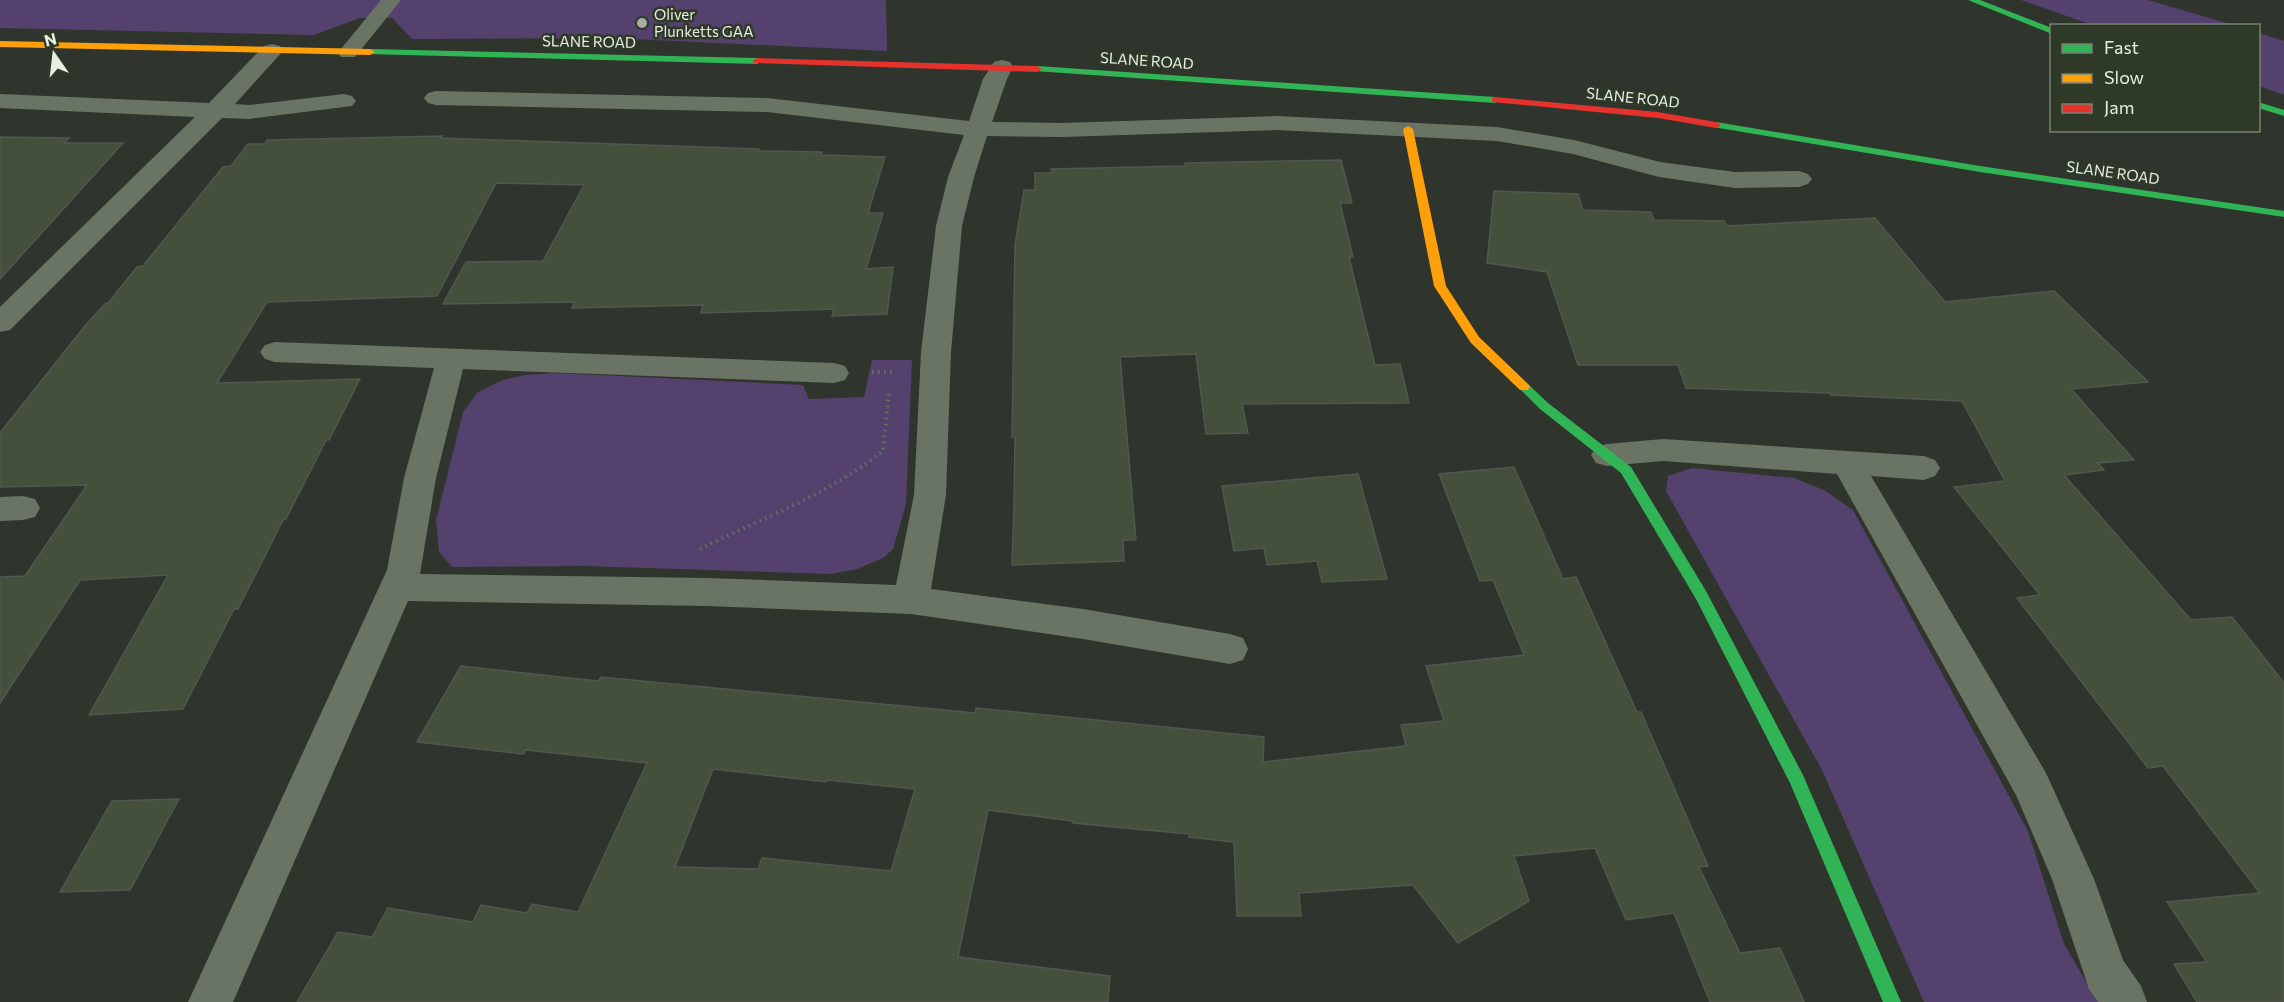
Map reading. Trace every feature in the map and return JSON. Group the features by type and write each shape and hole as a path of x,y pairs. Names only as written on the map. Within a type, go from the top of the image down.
{"street":[{"path":"1972,0 2050,30"},
{"name":"SLANE ROAD","path":"0,44 1002,67 1517,102 1658,115 1980,169 2284,214"},
{"path":"0,323 216,110 272,51"},
{"path":"911,600 930,495 936,352 949,226 962,177 995,79 1002,67"},
{"path":"436,98 766,105 979,129 1062,130 1277,123 1497,134 1574,147 1659,169 1735,180 1799,179"},
{"path":"0,101 249,112 344,101"},
{"path":"2260,105 2284,114"},
{"path":"1408,129 1440,286 1475,340 1544,406 1626,470 1706,605 1797,780 1892,1002"},
{"path":"276,352 834,373"},
{"path":"210,1002 404,570 420,478 451,358"},
{"path":"1607,455 1663,450 1924,468"},
{"path":"1847,463 2032,786 2073,879 2105,974 2125,1002"},
{"path":"396,587 650,591 911,600 1083,624 1230,649"}],"lane":[{"path":"348,52 392,0"}],"path":[{"path":"650,591 666,567 727,535 824,491 866,466 883,451 885,414 895,354 936,352"}],"shaded area":[{"name":"Oliver Plunketts GAA","path":"0,0 886,0 887,51 612,38 412,39 392,18 360,18 314,35 0,28"},
{"path":"2021,0 2148,0 2230,24 2089,24"},
{"path":"2260,33 2284,41 2284,95 2260,86"},
{"path":"872,360 912,360 906,504 893,549 883,558 857,569 831,574 585,566 452,567 439,552 436,520 463,412 478,392 503,380 525,375 555,373 803,385 809,399 864,397"},
{"path":"1692,468 1794,478 1824,490 1853,510 2028,831 2064,944 2098,1002 1924,1002 1822,770 1666,491 1668,476"}],"building":[{"path":"442,136 440,138 759,149 758,151 822,152 821,155 885,157 868,213 883,213 866,269 893,267 887,314 832,316 834,309 701,313 703,305 572,308 575,302 443,304 466,262 543,261 584,185 496,183 437,296 267,302 217,383 360,379 286,519 283,520 238,609 234,609 183,709 89,715 168,575 80,580 0,703 0,577 25,576 87,485 0,487 0,433 84,327 108,303 137,267 143,266 223,167 231,166 248,144 265,144 267,140"},
{"path":"0,137 69,138 64,143 123,143 0,279"},
{"path":"1341,160 1352,203 1340,203 1353,257 1349,257 1375,365 1400,364 1409,403 1242,404 1248,433 1206,434 1196,354 1120,357 1136,540 1123,540 1124,561 1012,565 1015,245 1024,190 1035,190 1035,173 1052,173 1051,169 1185,166 1185,163"},
{"path":"1494,191 1578,194 1583,210 1651,212 1654,220 1724,221 1727,226 1875,218 1945,302 2054,291 2148,382 2071,389 2134,460 2098,463 2104,470 2064,475 2191,620 2232,617 2284,683 2284,1002 2197,1002 2174,964 2207,962 2167,902 2260,893 2163,766 2148,768 2017,598 2040,595 1954,487 2005,481 1962,401 1686,388 1678,365 1578,365 1547,272 1487,263"},
{"path":"1514,467 1563,579 1576,577 1637,712 1641,712 1708,866 1699,867 1740,953 1780,948 1804,1002 1710,1002 1674,913 1626,920 1595,848 1514,856 1529,901 1458,943 1413,885 1299,893 1301,916 1237,916 1234,842 1189,837 1189,834 1073,823 1073,821 988,810 958,957 1110,976 1108,1002 297,1002 338,932 372,937 388,908 473,922 481,905 527,913 532,904 578,912 647,763 526,750 523,754 417,742 461,666 598,681 601,677 975,713 976,708 1264,737 1263,762 1406,746 1401,725 1444,721 1426,666 1524,655 1493,580 1480,581 1439,474","holes":["713,769 826,782 827,780 915,789 891,871 762,858 758,869 675,867"]},
{"path":"1358,474 1387,579 1322,582 1317,561 1267,565 1264,548 1234,551 1222,486"},
{"path":"179,799 130,890 60,892 112,801"}],"traffic: fast":[{"path":"1972,0 2050,30"},
{"path":"370,52 757,61"},
{"path":"1037,69 1495,100"},
{"path":"2260,106 2284,113"},
{"path":"1716,125 1980,169 2284,214"},
{"path":"1524,387 1544,406 1626,470 1701,595 1797,780 1892,1002"}],"traffic: slow":[{"path":"0,44 370,52"},
{"path":"1408,129 1440,286 1475,340 1524,387"}],"traffic: jam":[{"path":"757,61 1037,69"},
{"path":"1495,100 1658,115 1716,125"}],"place":[{"name":"Oliver Plunketts GAA","path":"642,23"}]}
